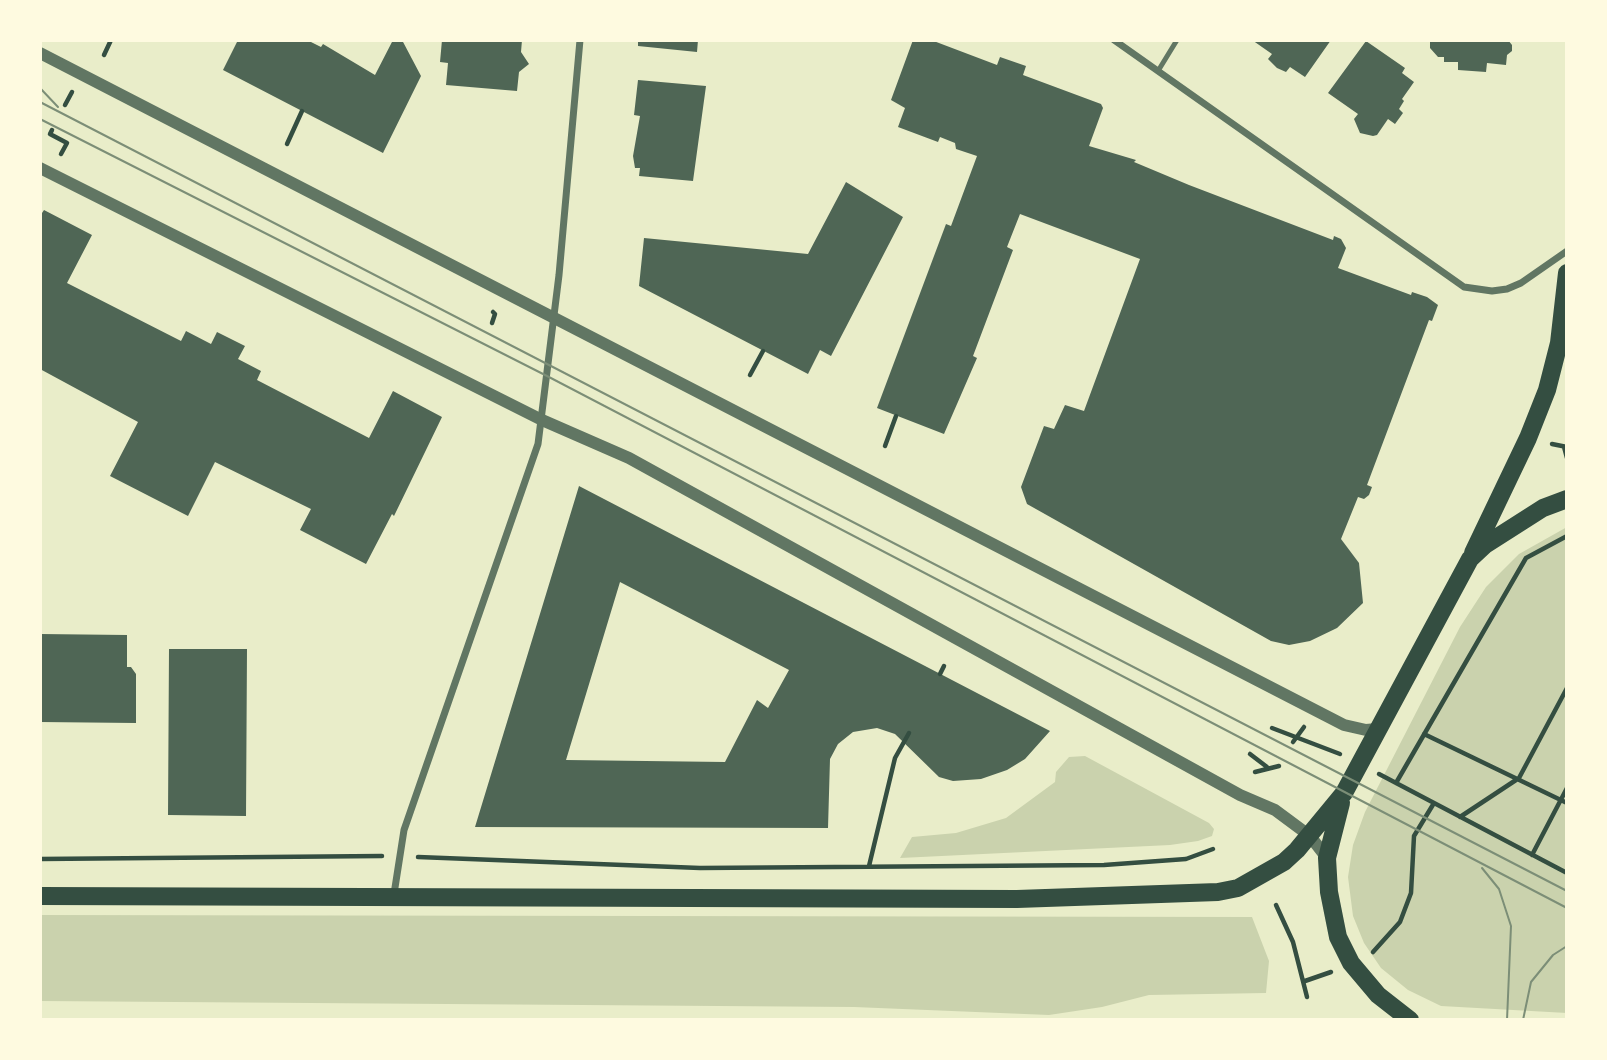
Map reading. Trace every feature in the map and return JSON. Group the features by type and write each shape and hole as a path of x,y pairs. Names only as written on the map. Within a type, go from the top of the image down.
{"main road":[{"path":"40,896 394,894 1120,897 1218,892 1238,888 1284,862 1310,836 1344,793 1470,559 1528,438 1547,390 1559,343 1567,273"},
{"path":"1470,559 1485,545 1543,508 1567,499"},
{"path":"1344,793 1327,858 1329,892 1338,937 1351,963 1378,995 1410,1020"}],"street":[{"path":"394,894 404,830 538,444 554,317 580,40"},
{"path":"1114,40 1464,287 1492,291 1507,289 1521,283 1567,251"},
{"path":"40,45 65,66"},
{"path":"40,53 1344,725 1366,730 1377,729"},
{"path":"40,168 542,420 629,458 1240,795 1275,810 1310,836 1327,858"}],"lane":[{"path":"1158,71 1177,40"}],"path":[{"path":"104,55 111,40"},
{"path":"287,144 302,111"},
{"path":"52,130 50,134 67,143 61,154"},
{"path":"750,375 763,351"},
{"path":"885,446 897,416"},
{"path":"1552,444 1565,447 1567,458"},
{"path":"1396,783 1526,558 1567,536"},
{"path":"940,674 944,666"},
{"path":"1460,817 1519,778 1567,688"},
{"path":"1294,740 1307,724"},
{"path":"1272,728 1294,740 1360,764 1567,873"},
{"path":"869,866 895,758 909,733"},
{"path":"1424,733 1567,803"},
{"path":"1250,754 1268,768"},
{"path":"1255,772 1279,766"},
{"path":"1532,855 1567,788"},
{"path":"1371,954 1400,922 1411,893 1414,836 1434,803"},
{"path":"40,859 398,856 700,868 1104,865 1186,859 1213,849"},
{"path":"1276,905 1293,942 1307,997"},
{"path":"1304,981 1327,973"}],"green space":[{"path":"1567,527 1567,1013 1441,1006 1408,990 1381,968 1364,943 1353,916 1348,877 1353,845 1365,812 1460,627 1486,587 1519,554"},
{"path":"1085,756 1209,823 1214,829 1212,836 1170,845 900,858 912,837 956,833 1006,818 1055,782 1056,772 1069,757"},
{"path":"40,915 1252,917 1269,961 1266,993 1149,995 1102,1007 1049,1015 854,1007 40,1001"}],"building":[{"path":"238,40 307,40 321,47 323,44 375,75 393,40 402,40 421,76 383,153 223,70"},
{"path":"442,40 522,40 521,52 529,64 519,72 517,91 446,85 448,63 440,62"},
{"path":"638,40 698,40 697,52 638,46"},
{"path":"913,40 931,40 997,65 1000,57 1026,66 1023,75 1101,104 1103,108 1089,146 1136,160 1134,162 1189,185 1333,240 1334,236 1341,239 1346,248 1338,268 1411,295 1412,292 1427,297 1438,305 1432,321 1429,320 1367,485 1372,487 1369,495 1364,499 1358,497 1341,539 1359,563 1363,603 1337,628 1310,641 1289,645 1271,641 1027,504 1021,487 1044,426 1054,429 1065,405 1084,411 1140,259 1020,214 1007,247 1013,250 973,356 977,358 944,434 877,408 946,224 951,226 977,156 956,149 955,143 940,137 938,142 898,127 905,108 891,100"},
{"path":"1252,40 1331,40 1305,77 1290,67 1286,72 1277,68 1268,59 1272,54"},
{"path":"1430,40 1508,40 1512,51 1507,55 1506,65 1487,63 1486,72 1458,70 1458,62 1444,62 1444,57 1438,57 1430,48"},
{"path":"1366,41 1405,68 1402,73 1414,82 1402,99 1404,101 1399,109 1403,113 1395,124 1388,119 1377,135 1373,136 1360,133 1354,119 1358,114 1328,93"},
{"path":"638,80 706,86 693,181 639,176 640,168 635,168 633,156 640,116 634,115"},
{"path":"846,182 903,217 831,356 820,350 808,374 639,286 644,238 808,254"},
{"path":"44,210 92,235 67,283 181,341 186,331 211,344 217,332 245,346 238,359 261,371 257,380 369,438 393,391 442,417 394,516 392,514 366,564 300,530 311,509 215,462 188,516 110,476 138,422 40,369 40,216"},
{"path":"579,486 1050,731 1025,759 1007,770 981,779 953,781 939,777 895,734 877,728 853,732 838,744 830,759 828,828 475,827","holes":["620,582 789,670 768,708 757,700 725,762 566,760"]},
{"path":"40,634 127,635 127,667 131,667 136,674 136,723 40,722"},
{"path":"169,649 247,649 246,816 168,815"}],"tram line":[{"path":"40,88 58,107"},
{"path":"40,102 1567,891"},
{"path":"40,119 547,376 1567,908"},
{"path":"1482,868 1499,889 1511,926 1507,1020"},
{"path":"1523,1020 1531,982 1553,955 1567,946"}]}
